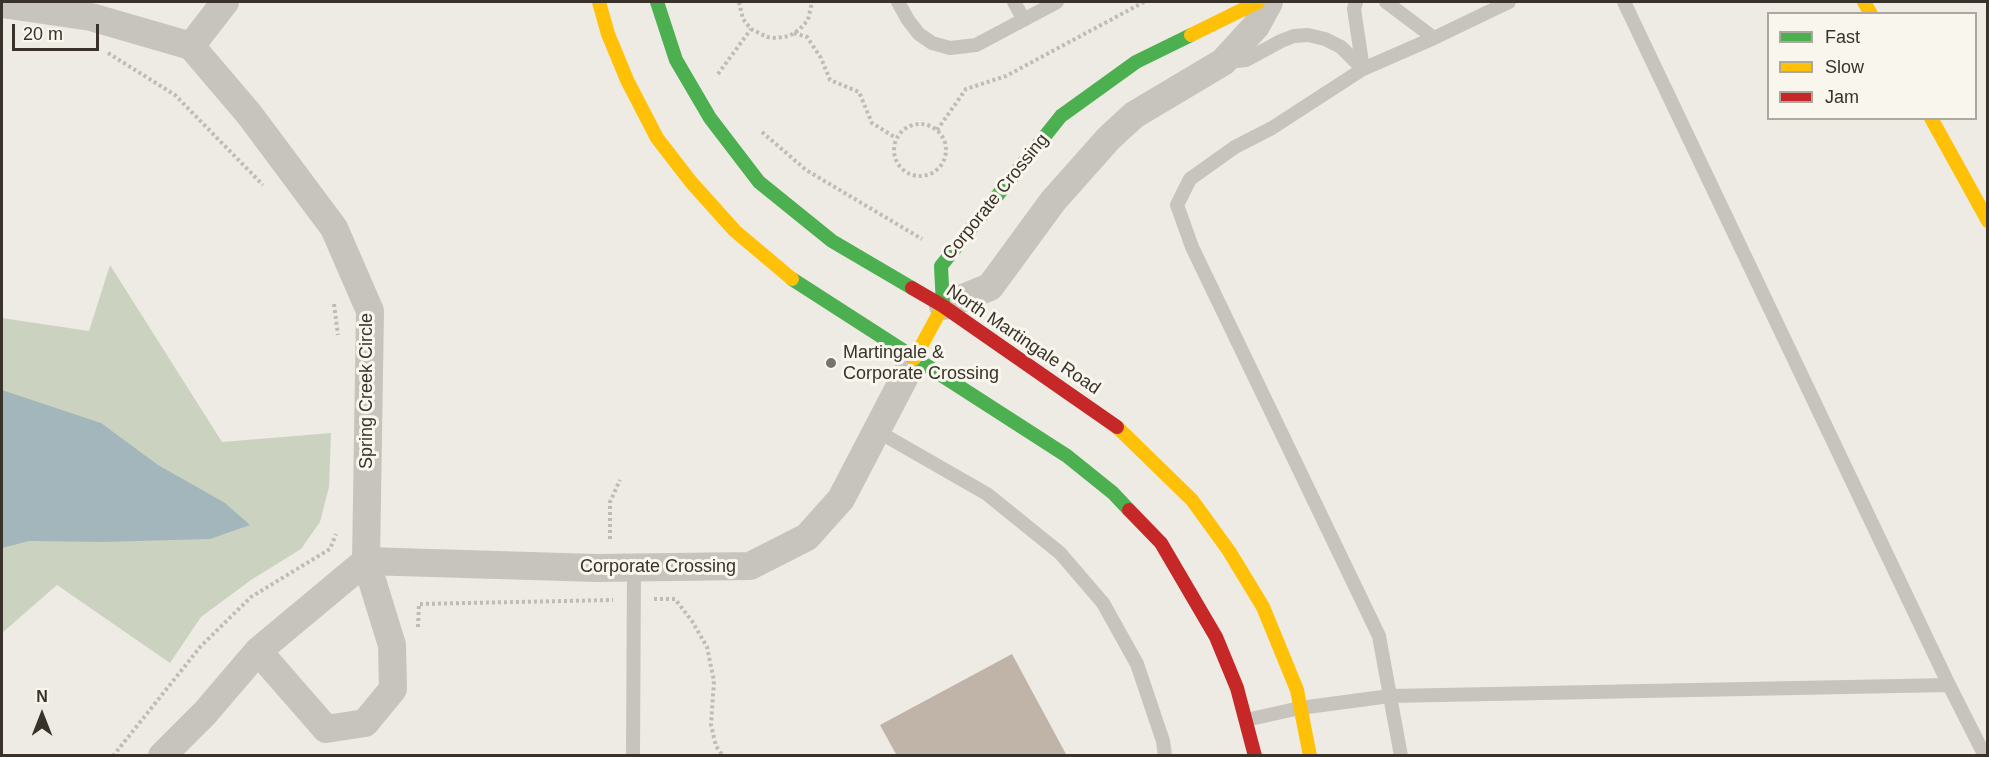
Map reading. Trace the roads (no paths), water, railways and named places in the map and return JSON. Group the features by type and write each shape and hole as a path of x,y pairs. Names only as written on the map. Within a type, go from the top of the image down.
{"main road":[{"path":"599,2 608,34 627,80 657,138 691,182 735,231 797,283 1067,456 1113,493 1161,543 1216,637 1237,688 1255,756"},
{"name":"North Martingale Road","path":"657,2 676,60 710,118 759,182 832,241 943,306 1066,389 1124,432 1192,500 1229,550 1263,606 1297,690 1310,756"},
{"name":"Corporate Crossing","path":"943,306 941,266 1061,116 1136,62 1257,2"},
{"path":"1932,120 1988,221"},
{"path":"914,359 943,306"}],"street":[{"path":"2,4 91,16 191,46 225,2"},
{"path":"943,306 990,287 1053,201 1097,150 1134,115 1223,62 1256,26 1269,2"},
{"name":"Spring Creek Circle","path":"191,46 249,114 334,228 370,311 366,561 392,645 393,688 365,723 326,729 258,651"},
{"name":"Corporate Crossing","path":"366,561 634,568 750,567 807,537 842,499 914,359"},
{"path":"162,756 205,713 258,651 366,561"}],"lane":[{"path":"898,2 919,34 932,43 950,48 976,45 1057,2"},
{"path":"1014,2 1024,20"},
{"path":"1221,21 1226,2"},
{"path":"1356,2 1354,9 1363,69"},
{"path":"1386,2 1434,38"},
{"path":"1401,756 1379,636 1198,258 1177,205 1190,179 1234,147 1272,128 1363,69 1509,2"},
{"path":"1624,2 1949,685 1985,756"},
{"path":"1223,62 1246,60 1281,41 1294,36 1308,35 1325,39 1341,47 1363,69"},
{"path":"877,431 987,494 1060,554 1103,603 1137,664 1163,741 1165,756"},
{"path":"633,756 634,568"},
{"path":"1246,720 1300,708 1390,696 1949,685"}],"place":[{"name":"Martingale & Corporate Crossing","path":"831,363"}]}
